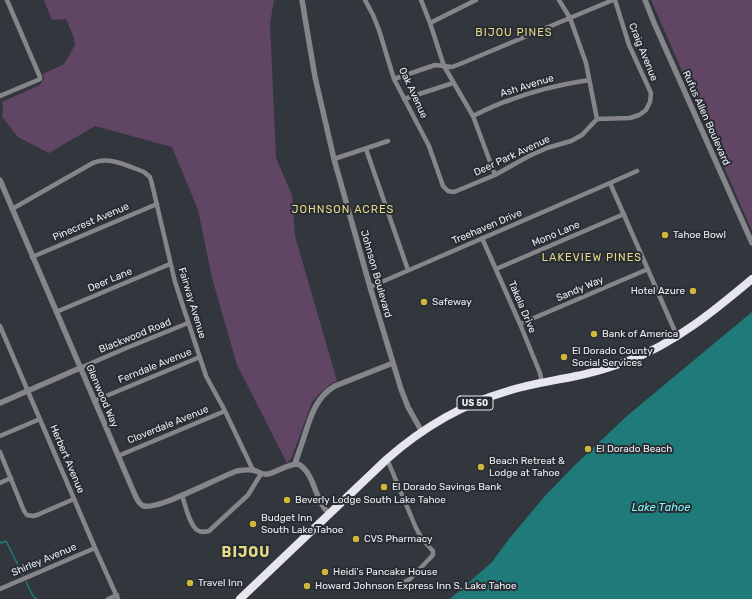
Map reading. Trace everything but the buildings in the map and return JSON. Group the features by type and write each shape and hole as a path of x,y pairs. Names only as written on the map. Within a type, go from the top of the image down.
{"highway":[{"name":"US 50","path":"240,599 387,459 422,432 447,417 479,401 508,391 586,374 618,365 653,350 705,317 752,279"}],"street":[{"path":"0,96 40,79 7,0"},
{"name":"Johnson Boulevard","path":"302,0 315,77 334,160 400,389 422,432"},
{"name":"Oak Avenue","path":"365,0 379,30 394,79 429,146 443,186 448,191"},
{"path":"421,0 444,66 473,116 495,175"},
{"path":"430,23 476,0"},
{"path":"559,0 570,18 586,63 597,119"},
{"path":"394,79 435,65 452,67 614,0"},
{"name":"Craig Avenue","path":"597,119 630,118 639,115 646,110 650,102 651,93 629,45 614,0"},
{"name":"Rufus Allen Boulevard","path":"645,0 752,243"},
{"name":"Ash Avenue","path":"473,116 532,92 563,84 590,80"},
{"path":"404,99 453,83"},
{"name":"Deer Park Avenue","path":"448,191 454,192 495,175 547,148 571,141 582,135 597,119"},
{"path":"334,160 388,141"},
{"path":"366,149 408,270"},
{"name":"Fairway Avenue","path":"12,209 100,160 114,161 144,172 150,177 175,282 209,383 225,411 252,468 255,471"},
{"name":"Treehaven Drive","path":"370,287 637,171"},
{"name":"Glenwood Way","path":"0,180 134,495 141,505 145,507 157,506 237,471 255,471"},
{"path":"610,184 677,336"},
{"name":"Pinecrest Avenue","path":"32,257 157,204"},
{"name":"Mono Lane","path":"496,269 624,214"},
{"name":"Takela Drive","path":"482,238 520,324 540,373 542,383"},
{"name":"Deer Lane","path":"56,312 170,264"},
{"name":"Sandy Way","path":"520,324 648,269"},
{"name":"Blackwood Road","path":"0,403 188,323"},
{"name":"Herbert Avenue","path":"0,326 95,548 118,597"},
{"name":"Ferndale Avenue","path":"94,400 200,357"},
{"path":"295,464 314,410 323,396 331,389 343,383 393,363"},
{"name":"Cloverdale Avenue","path":"118,456 225,411"},
{"path":"0,436 40,419"},
{"path":"0,452 27,515 37,515 74,499"},
{"path":"387,459 416,528 422,539 433,551 433,555 410,579 393,588"},
{"path":"255,471 261,474 268,474 295,464 300,465 308,474 322,505 330,514"},
{"path":"182,495 191,521 197,530 204,532 209,531 248,495 261,474"},
{"path":"0,483 11,478"},
{"name":"Shirley Avenue","path":"0,589 95,548"},
{"path":"108,599 118,597"}],"shaded area":[{"path":"44,0 274,0 270,24 276,158 292,195 295,236 337,381 329,385 312,402 292,457 287,463 237,365 212,278 198,210 172,147 95,126 49,153 18,137 2,117 2,102 40,85 44,78 43,74 64,64 75,45 74,38 66,19 52,20"},
{"path":"651,0 752,0 752,231"}],"water":[{"name":"Lake Tahoe","path":"752,312 752,599 450,599 492,562 544,497 575,465 628,415"}],"waterway":[{"path":"0,542 6,541 23,575"},
{"path":"26,582 33,596 37,599"}],"place":[{"name":"Tahoe Bowl","path":"665,235"},
{"name":"Hotel Azure","path":"693,291"},
{"name":"Safeway","path":"424,302"},
{"name":"Bank of America","path":"594,334"},
{"name":"El Dorado County Social Services","path":"564,357"},
{"name":"El Dorado Beach","path":"588,449"},
{"name":"Beach Retreat & Lodge at Tahoe","path":"481,467"},
{"name":"El Dorado Savings Bank","path":"384,487"},
{"name":"Beverly Lodge South Lake Tahoe","path":"287,500"},
{"name":"Budget Inn South Lake Tahoe","path":"253,524"},
{"name":"CVS Pharmacy","path":"356,539"},
{"name":"Heidi's Pancake House","path":"325,572"},
{"name":"Travel Inn","path":"190,583"},
{"name":"Howard Johnson Express Inn S. Lake Tahoe","path":"307,586"}],"district":[{"name":"BIJOU PINES","path":"514,33"},
{"name":"JOHNSON ACRES","path":"343,210"},
{"name":"LAKEVIEW PINES","path":"592,258"},
{"name":"BIJOU","path":"246,553"}]}
